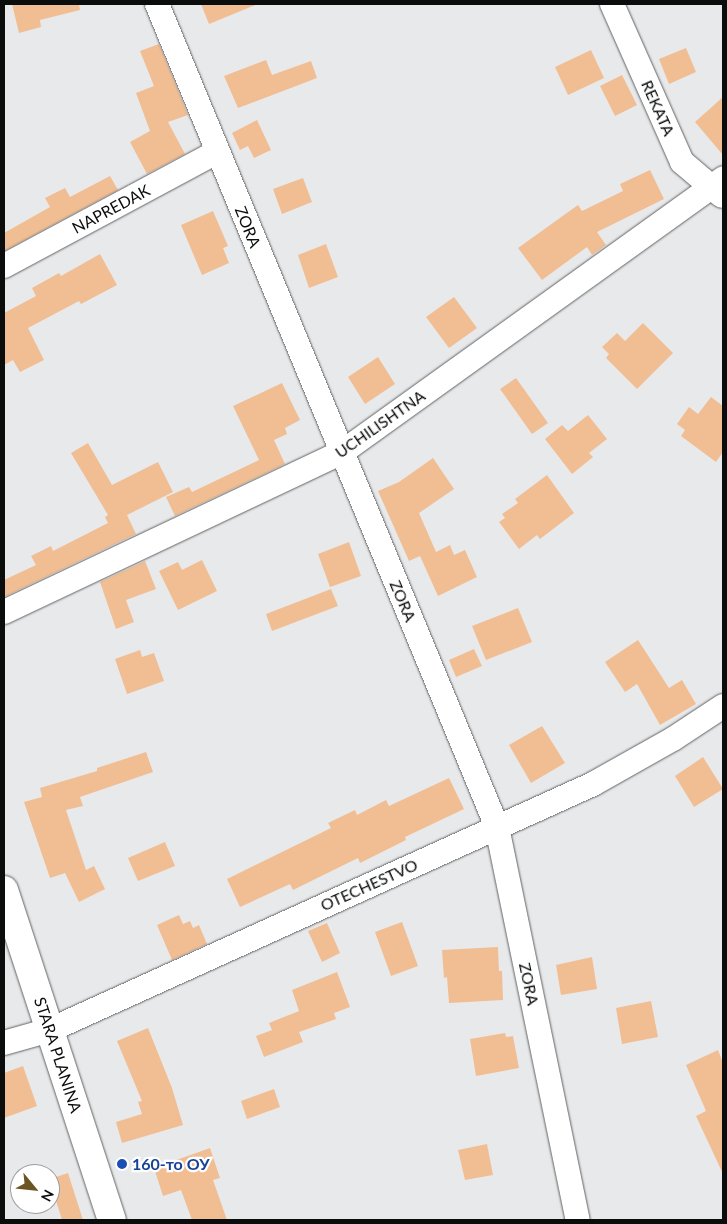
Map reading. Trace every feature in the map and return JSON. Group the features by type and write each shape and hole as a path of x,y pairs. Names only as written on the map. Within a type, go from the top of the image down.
{"street":[{"name":"ZORA","path":"157,4 497,827 578,1220"},
{"name":"REKATA","path":"612,4 682,162 719,187"},
{"name":"NAPREDAK","path":"4,266 217,152"},
{"name":"UCHILISHTNA","path":"4,612 341,453 719,187"},
{"name":"OTECHESTVO","path":"4,1043 50,1030 593,784 673,739 723,706"},
{"name":"STARA PLANINA","path":"4,890 112,1220"}],"building":[{"path":"12,4 79,4 80,10 40,20 41,27 19,33"},
{"path":"201,4 258,4 209,24"},
{"path":"159,44 188,115 168,122 185,154 147,174 130,142 150,131 136,93 154,86 140,51"},
{"path":"686,48 696,72 669,84 659,59"},
{"path":"591,50 604,78 568,95 555,67"},
{"path":"266,60 272,75 311,61 317,78 238,108 224,76"},
{"path":"622,75 637,105 615,116 600,86"},
{"path":"723,97 723,155 695,122"},
{"path":"257,120 271,150 254,158 248,146 240,150 232,133"},
{"path":"650,170 664,199 597,232 606,245 592,255 587,247 542,280 518,248 578,205 582,211 623,191 620,184"},
{"path":"110,176 118,190 4,251 4,233 50,207 45,198 65,188 70,197"},
{"path":"303,178 312,202 282,214 273,189"},
{"path":"213,211 228,246 223,248 229,263 202,275 181,225"},
{"path":"326,244 338,277 309,288 298,255"},
{"path":"100,254 117,285 81,304 79,301 28,328 44,360 20,372 13,360 4,365 4,313 36,296 32,288 59,273 61,276"},
{"path":"454,297 477,328 449,348 426,317"},
{"path":"643,323 673,353 637,389 606,358 609,354 602,347 617,333 625,341"},
{"path":"378,357 395,384 365,404 348,377"},
{"path":"516,378 548,423 532,434 500,389"},
{"path":"282,383 300,420 285,428 287,434 274,440 285,464 175,516 166,497 189,487 192,492 259,460 233,406"},
{"path":"711,397 723,406 723,452 716,462 681,436 685,430 677,424 689,407 698,414"},
{"path":"588,415 607,439 589,453 593,457 572,474 545,439 562,425 568,431"},
{"path":"88,443 112,485 158,462 173,492 127,515 136,534 4,597 4,580 36,565 31,556 51,546 53,551 108,523 105,517 108,515 71,453"},
{"path":"433,458 454,489 419,513 436,552 450,545 454,555 465,550 477,577 438,596 420,556 409,561 378,491 399,482"},
{"path":"547,475 574,513 540,539 537,535 519,549 499,522 505,518 502,514 518,503 515,499"},
{"path":"349,542 361,576 330,587 318,554"},
{"path":"202,560 217,591 178,610 159,571 178,562 182,570"},
{"path":"145,561 156,589 126,600 134,622 116,629 100,582"},
{"path":"331,589 338,606 272,631 266,614"},
{"path":"518,608 532,642 486,660 472,626"},
{"path":"638,640 669,688 682,680 696,704 660,725 637,684 625,692 605,662"},
{"path":"474,649 482,666 456,677 449,660"},
{"path":"140,650 142,657 154,653 164,681 127,694 115,659"},
{"path":"542,726 565,763 531,783 509,745"},
{"path":"146,752 153,772 80,797 83,806 66,810 86,870 94,866 105,889 79,902 65,873 50,878 24,802 42,797 40,788 97,771 97,768"},
{"path":"703,757 723,789 694,807 675,776"},
{"path":"449,778 464,809 405,837 406,840 360,863 358,858 293,890 290,884 240,907 227,879 331,828 328,823 355,810 357,815 386,800 389,806"},
{"path":"165,842 175,866 138,881 128,858"},
{"path":"179,915 183,924 190,921 193,928 199,925 207,944 172,960 157,925"},
{"path":"402,922 418,966 391,976 375,932"},
{"path":"327,923 340,953 322,962 308,931"},
{"path":"498,947 499,971 502,971 503,1000 449,1003 447,977 444,978 442,950"},
{"path":"592,957 597,989 561,995 556,965"},
{"path":"337,972 350,1007 334,1013 336,1019 299,1032 303,1042 264,1057 256,1036 272,1030 269,1023 299,1011 292,990"},
{"path":"651,1001 658,1037 622,1044 616,1008"},
{"path":"148,1028 172,1088 183,1125 122,1143 116,1122 142,1114 138,1102 142,1101 117,1041"},
{"path":"505,1033 506,1037 513,1036 519,1068 476,1076 470,1039"},
{"path":"718,1050 723,1063 723,1174 696,1116 706,1111 686,1065"},
{"path":"23,1066 37,1106 4,1118 4,1073"},
{"path":"274,1089 280,1107 247,1119 241,1101"},
{"path":"487,1144 493,1175 465,1180 458,1150"},
{"path":"210,1148 220,1178 213,1180 227,1220 192,1220 181,1190 163,1196 154,1168"},
{"path":"68,1173 83,1220 62,1220 60,1214 60,1176"}],"place":[{"name":"160-то ОУ","path":"122,1164"}]}
